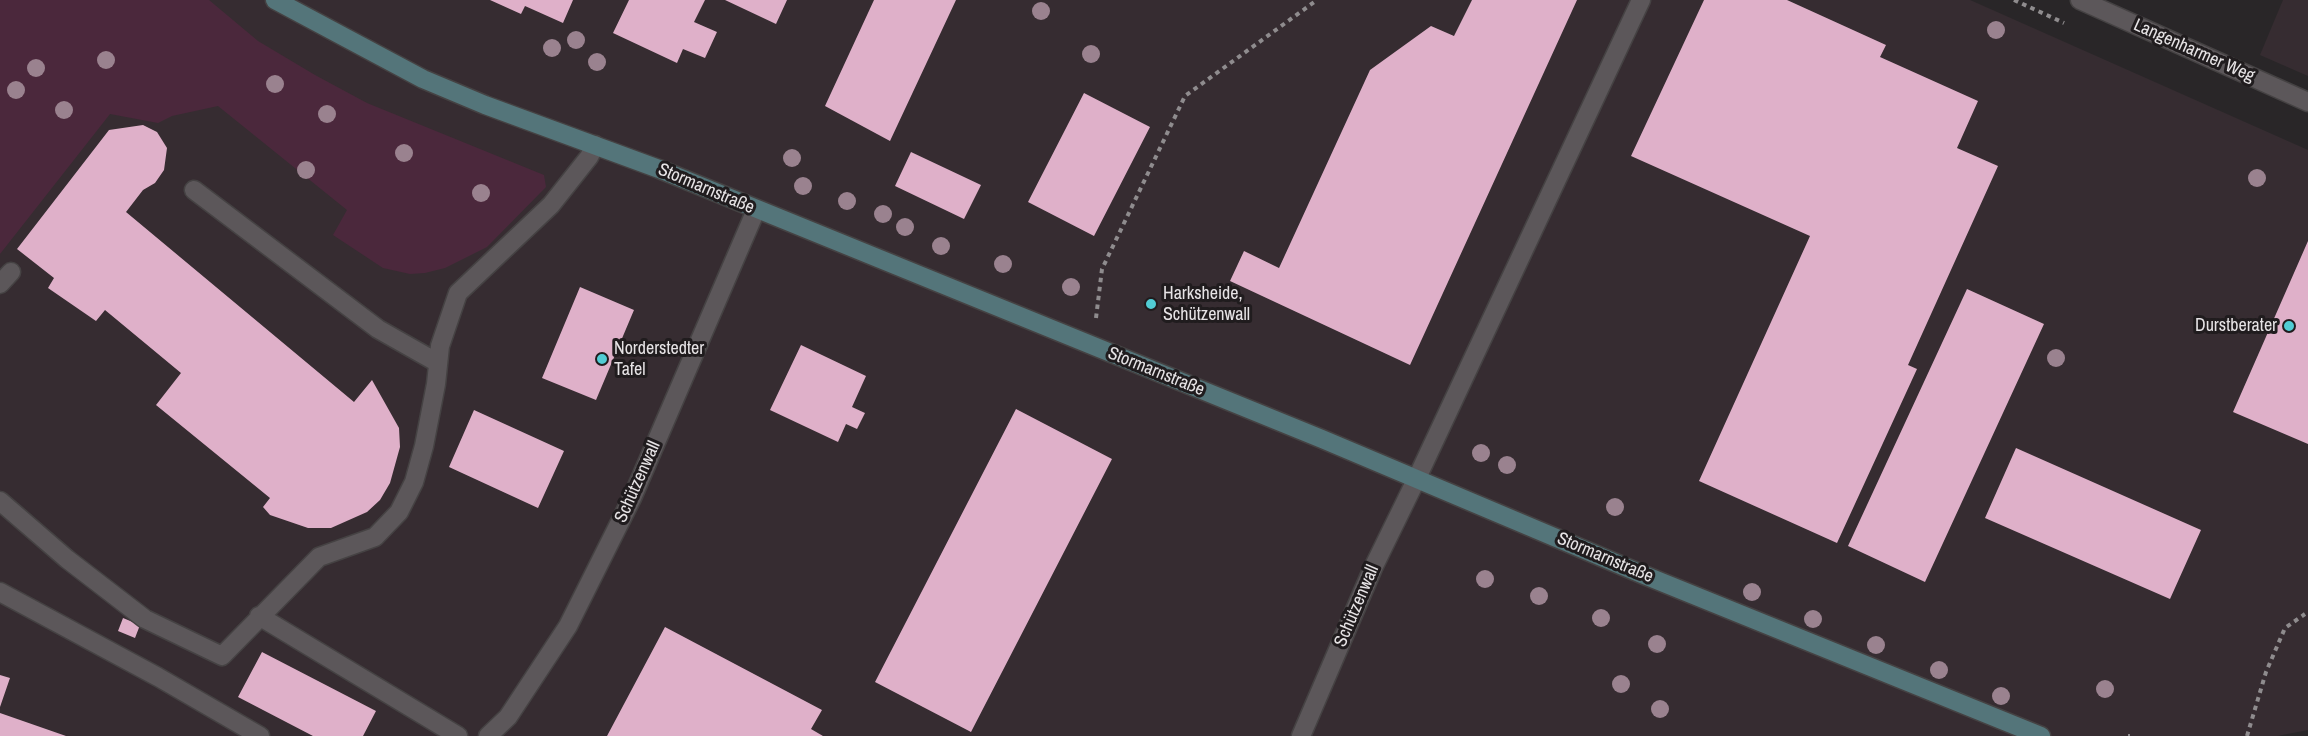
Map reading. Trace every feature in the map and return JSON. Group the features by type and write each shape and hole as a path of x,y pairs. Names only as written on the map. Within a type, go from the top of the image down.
{"main road":[{"name":"Stormarnstraße","path":"275,0 423,79 485,105 596,145 1092,346 1417,478 1644,575 2041,736"}],"street":[{"name":"Schützenwall","path":"1301,736 1373,568 1641,0"},
{"name":"Langenharmer Weg","path":"2080,0 2308,102"},
{"path":"0,501 67,559 145,619 222,656 259,616 320,557 375,537 399,512 414,482 424,446 440,346 458,293 551,205 596,145"},
{"path":"194,190 378,329 438,363"},
{"name":"Schützenwall","path":"488,736 508,717 568,626 632,498 756,210"},
{"path":"0,592 158,676 260,736"},
{"path":"259,616 458,736"}],"path":[{"path":"1092,346 1102,270 1185,96 1317,0"},
{"path":"2247,736 2266,672 2285,628 2305,614"}],"shaded area":[{"path":"0,0 1970,0 2308,150 2308,730 2277,736 0,736"},
{"path":"0,0 209,0 258,41 315,75 367,103 544,175 546,187 487,247 445,268 410,274 383,268 333,235 347,210 218,106 172,116 158,123 110,114 0,254"},
{"path":"2283,0 2308,0 2308,76 2260,55"}],"building":[{"path":"490,0 573,0 563,23 525,6 521,14"},
{"path":"629,0 705,0 694,22 717,32 705,58 683,49 677,63 613,33"},
{"path":"725,0 787,0 776,24"},
{"path":"874,0 956,0 890,141 825,106"},
{"path":"1472,0 1577,0 1410,365 1230,281 1244,251 1279,268 1370,70 1431,26 1454,36"},
{"path":"1704,0 1787,0 1886,45 1880,57 1978,101 1957,148 1998,166 1908,365 1917,369 1837,543 1699,481 1810,236 1631,156"},
{"path":"1084,93 1150,127 1094,236 1028,202"},
{"path":"143,125 157,132 167,148 164,170 155,183 143,190 126,212 354,402 372,380 399,428 400,447 390,483 380,500 367,512 331,528 308,528 270,515 263,507 270,498 156,405 181,373 105,310 96,321 48,288 54,278 17,249 109,130"},
{"path":"911,152 981,185 964,219 895,186"},
{"name":"Durstberater","path":"2308,241 2308,444 2233,412"},
{"path":"580,287 634,310 596,400 542,378"},
{"path":"1967,289 2044,324 1925,582 1848,546"},
{"path":"801,345 866,376 852,407 865,413 857,429 846,424 838,442 770,410"},
{"path":"1016,409 1112,459 971,732 875,682"},
{"path":"474,410 564,451 538,508 449,467"},
{"path":"2016,448 2201,530 2170,599 1985,518"},
{"path":"123,618 140,625 135,638 118,631"},
{"path":"665,627 822,710 811,729 823,736 607,736"},
{"path":"262,652 376,711 363,736 313,736 238,697"},
{"path":"0,675 10,678 0,707"},
{"path":"0,713 66,736 0,736"}],"place":[{"name":"Harksheide, Schützenwall","path":"1151,304"},
{"name":"Durstberater","path":"2289,326"},
{"name":"Norderstedter Tafel","path":"602,359"}]}
